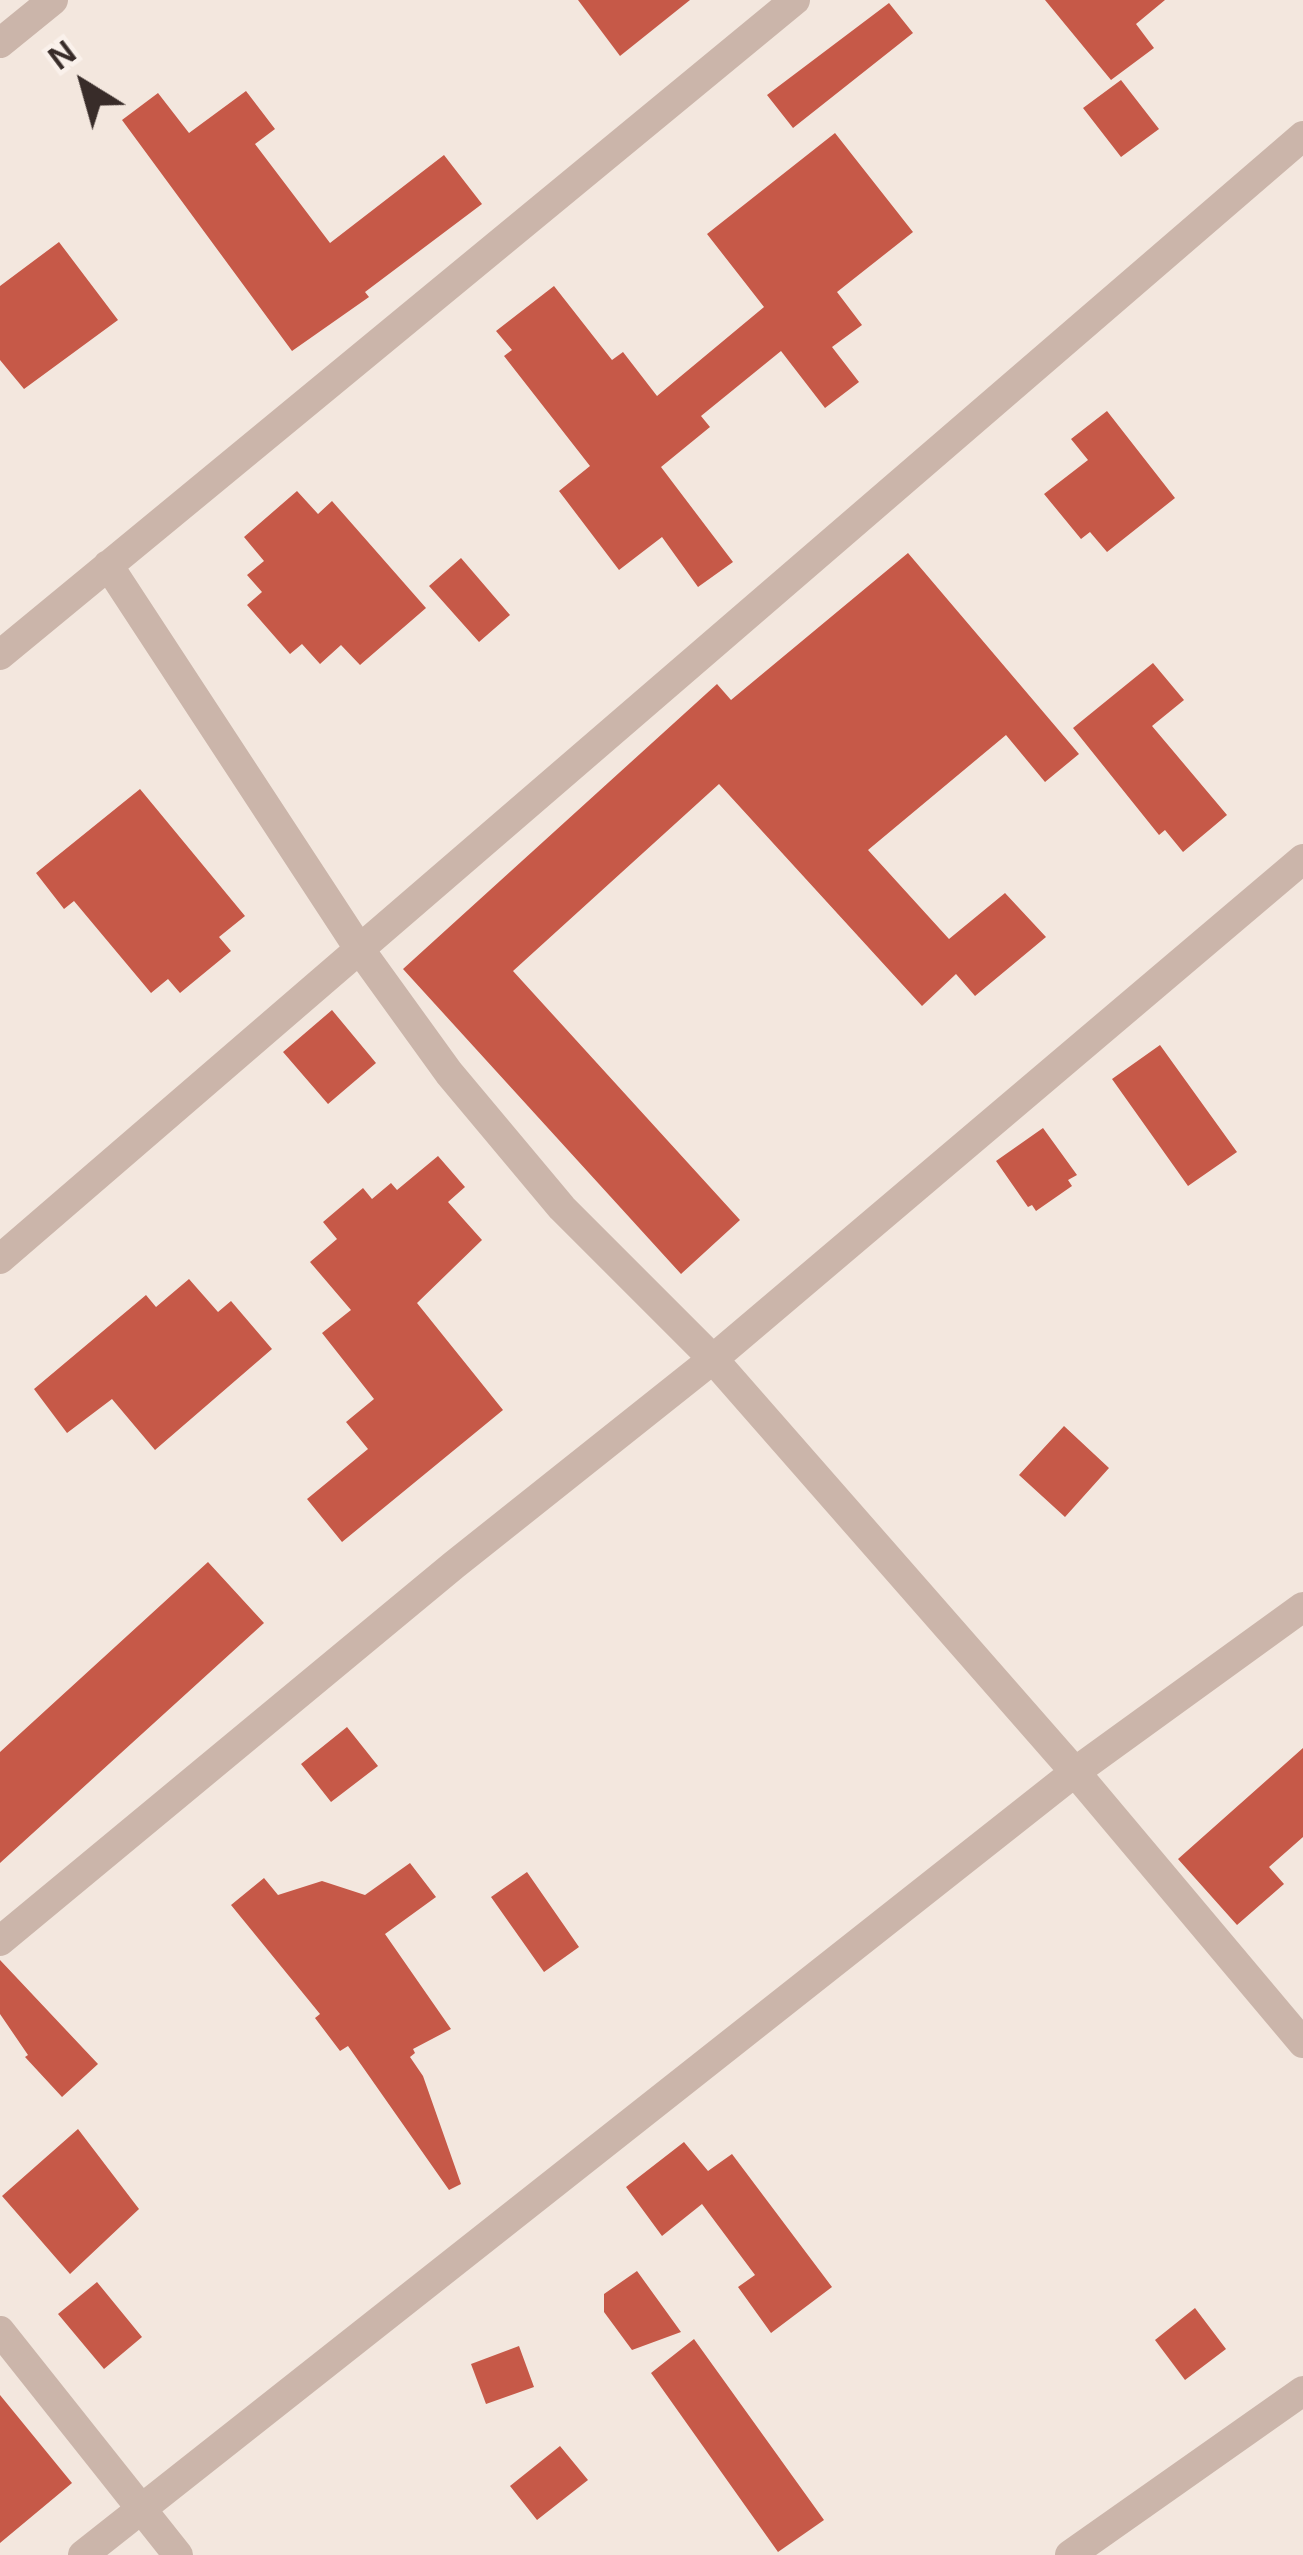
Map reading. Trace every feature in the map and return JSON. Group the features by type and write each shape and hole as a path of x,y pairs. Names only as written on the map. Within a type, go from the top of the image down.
{"street":[{"path":"0,43 53,0"},
{"path":"0,655 795,0"},
{"path":"0,1258 1303,136"},
{"path":"108,565 358,947 449,1073 562,1208 713,1359 1076,1772 1303,2043"},
{"path":"0,1941 454,1564 713,1359 1303,859"},
{"path":"83,2555 1076,1772 1303,1607"},
{"path":"0,2331 178,2555"},
{"path":"1070,2555 1303,2391"}],"building":[{"path":"578,0 690,0 620,56"},
{"path":"1045,0 1165,0 1136,24 1154,48 1111,80"},
{"path":"889,3 913,33 793,128 767,95"},
{"path":"1121,80 1159,129 1121,157 1083,108"},
{"path":"246,91 275,129 255,144 330,243 444,155 482,204 365,292 369,297 292,351 122,120 158,93 189,133"},
{"path":"835,133 913,232 837,292 862,325 832,347 859,382 825,408 781,351 701,416 710,427 661,467 733,562 698,587 662,537 619,570 559,491 590,466 504,356 512,350 496,331 554,286 612,360 623,352 657,396 764,307 707,234"},
{"path":"59,242 118,320 24,389 0,360 0,286"},
{"path":"1107,411 1175,498 1107,552 1090,532 1081,539 1044,494 1088,460 1071,439"},
{"path":"297,491 318,514 332,501 426,608 360,665 341,645 320,664 302,644 290,654 247,605 262,592 247,575 264,561 244,537"},
{"path":"908,553 1079,754 1045,782 1006,735 868,850 949,939 1005,893 1046,937 975,996 956,974 922,1006 719,784 513,971 740,1220 681,1274 403,969 717,684 731,700"},
{"path":"461,558 510,615 479,642 429,586"},
{"path":"1153,663 1184,700 1152,726 1227,815 1183,852 1165,830 1159,835 1073,728"},
{"path":"140,789 245,916 219,937 231,951 180,993 168,979 151,993 74,901 64,909 36,873"},
{"path":"332,1010 376,1063 328,1104 283,1052"},
{"path":"1160,1045 1237,1152 1188,1186 1112,1079"},
{"path":"1043,1128 1077,1175 1068,1180 1072,1186 1036,1211 1028,1207 996,1161"},
{"path":"438,1156 465,1187 448,1202 482,1240 417,1303 503,1410 342,1542 307,1499 368,1449 346,1422 374,1399 322,1333 351,1310 310,1262 337,1239 323,1222 363,1188 372,1199 391,1183 397,1190"},
{"path":"189,1279 218,1312 231,1301 272,1349 155,1450 112,1399 67,1433 34,1389 146,1295 156,1307"},
{"path":"1064,1426 1109,1468 1065,1517 1019,1475"},
{"path":"208,1562 264,1623 0,1863 0,1752"},
{"path":"347,1727 378,1766 331,1802 301,1764"},
{"path":"1303,1748 1303,1837 1269,1867 1284,1884 1237,1925 1178,1859"},
{"path":"410,1863 436,1897 385,1934 451,2029 413,2049 410,2057 423,2076 461,2184 449,2190 348,2046 340,2051 315,2018 320,2014 231,1905 264,1878 278,1895 322,1881 365,1895"},
{"path":"527,1872 579,1947 544,1972 491,1897"},
{"path":"0,1960 98,2064 62,2097 25,2057 0,2014"},
{"path":"78,2129 139,2209 70,2274 2,2196"},
{"path":"684,2142 708,2171 732,2154 832,2287 771,2333 738,2287 755,2275 702,2204 662,2236 626,2187"},
{"path":"637,2271 681,2332 632,2350 604,2312 604,2294"},
{"path":"97,2282 142,2337 104,2369 58,2314"},
{"path":"1195,2308 1226,2349 1185,2380 1155,2340"},
{"path":"694,2339 824,2520 778,2552 651,2373"},
{"path":"519,2346 534,2387 486,2404 471,2364"},
{"path":"0,2395 72,2483 0,2543"},
{"path":"560,2446 588,2480 537,2520 510,2486"}]}
